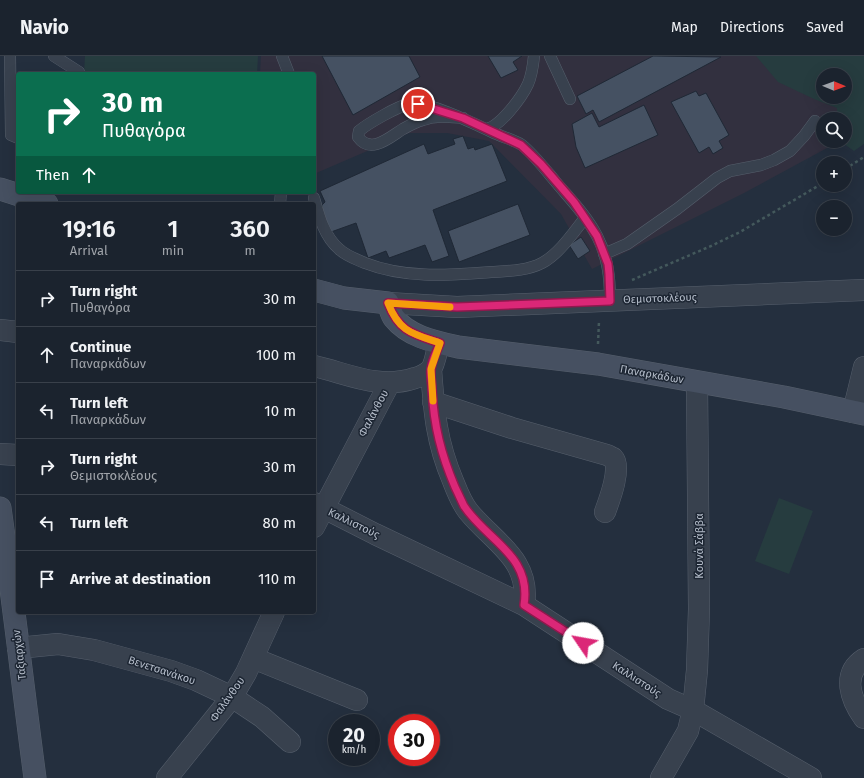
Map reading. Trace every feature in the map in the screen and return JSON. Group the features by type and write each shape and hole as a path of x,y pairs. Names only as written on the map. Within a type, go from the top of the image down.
{"street":[{"path":"0,189 41,202"},
{"name":"Θεμιστοκλέους","path":"316,291 344,298 365,301 457,307 864,290"},
{"name":"Παναρκάδων","path":"388,303 393,317 403,327 415,335 440,343 458,347 598,364 784,397 859,413"},
{"path":"0,330 16,332"},
{"path":"440,343 431,369 435,422 446,465 463,505 473,517 509,552 516,562 524,584 524,605"},
{"path":"316,367 371,382 389,384 421,377 431,369"},
{"path":"859,413 864,367"},
{"name":"Κουνά Σάββα","path":"661,778 688,732 693,710 697,670 699,609 698,382"},
{"name":"Φαλάνθου","path":"316,519 319,506 389,384"},
{"path":"433,402 512,428 608,455 615,462 616,472 605,512"},
{"path":"0,454 16,455"},
{"name":"Καλλιστούς","path":"319,506 524,605 668,699 693,710 811,778"},
{"name":"Ταξιαρχών","path":"0,508 12,591 35,778"},
{"name":"Φαλάνθου","path":"167,778 232,697 253,658 273,614"},
{"name":"Βενετσανάκου","path":"18,648 58,644 94,650 172,671 196,680 232,697 262,717 290,742"},
{"path":"253,658 357,700"},
{"path":"864,659 854,668 851,676 850,688 853,701 864,718"}],"lane":[{"path":"10,56 11,135 16,137"},
{"path":"54,56 80,72"},
{"path":"282,56 288,72"},
{"path":"486,129 491,128 497,123 519,99 528,84 533,67 534,56"},
{"path":"550,56 570,99"},
{"path":"463,118 444,117 426,119 414,123 387,140 373,145 366,144 358,137 358,133 361,129 409,103 423,105 463,118 521,145 541,164 574,202 597,236 604,254 609,274 604,301"},
{"path":"604,254 627,244 678,209 717,178 730,171 761,165 774,160 790,150 815,122"},
{"path":"314,198 315,202"},
{"path":"316,205 320,220 328,237 339,249 352,257 369,264 390,271 413,274 457,274 531,267 542,263 552,256 585,218"}],"path":[{"path":"852,165 864,157"},
{"path":"630,280 711,246 740,232 816,187"},
{"path":"598,364 604,301"}],"shaded area":[{"path":"261,56 864,56 852,96 852,68 816,68 816,104 850,104 847,112 816,112 816,148 827,148 744,193 592,269 561,214 489,141 447,133 409,133 316,173 316,72 260,72"}],"green space":[{"path":"85,56 258,56 257,72 84,72"},
{"path":"756,56 864,56 864,144 854,151 850,148 852,148 852,112 837,112 837,108 827,104 852,104 852,68 816,68 816,100 778,82"},
{"path":"779,498 813,511 789,574 755,561"}],"building":[{"path":"322,56 409,56 420,77 353,115"},
{"path":"488,56 522,56 513,62 518,70 501,78"},
{"path":"653,56 721,57 599,122 593,110 586,114 577,96"},
{"path":"696,91 699,96 706,93 729,135 719,141 723,148 713,154 709,147 699,153 671,102"},
{"path":"644,105 658,135 585,168 576,147 572,124 592,113 599,127"},
{"path":"463,136 468,149 474,147 475,150 492,144 507,181 433,210 449,256 432,262 425,245 389,258 386,251 368,258 356,223 331,232 323,215 322,205 325,202 320,191 424,144 428,154 455,144 453,139"},
{"path":"518,204 530,235 459,262 448,231"},
{"path":"581,237 590,251 578,259 569,245"}],"slow traffic":[{"path":"433,401 431,369 440,343 415,335 403,327 393,317 388,303 450,307"}],"route":[{"path":"418,104 463,118 521,145 541,164 574,202 597,236 608,264 610,301 457,307 388,303 393,317 403,327 415,335 440,343 431,369 435,422 446,465 463,505 473,517 511,554 516,562 522,574 524,584 524,605 583,643"}]}
